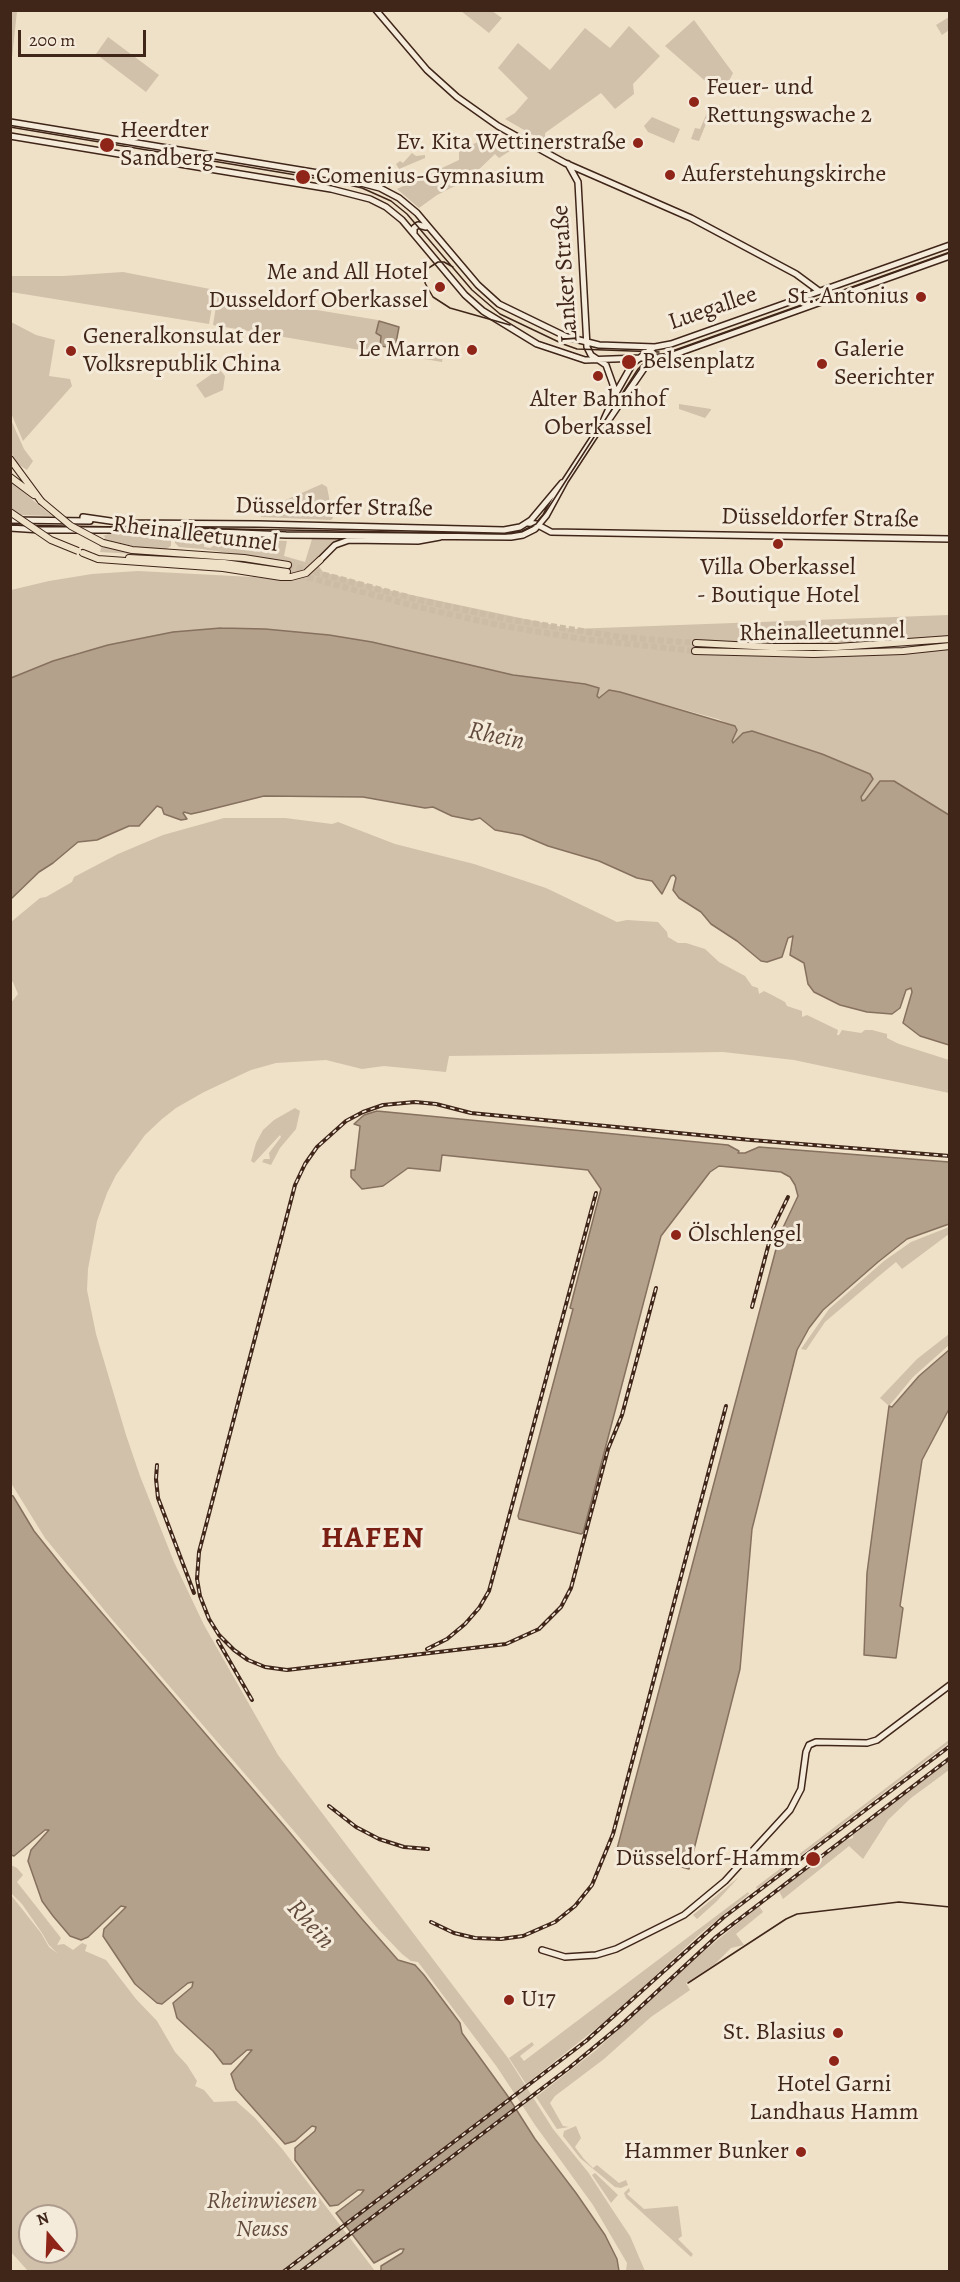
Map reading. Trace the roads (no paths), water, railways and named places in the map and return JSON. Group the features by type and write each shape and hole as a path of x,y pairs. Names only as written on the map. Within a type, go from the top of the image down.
{"highway":[{"path":"10,459 41,501"},
{"name":"Rheinalleetunnel","path":"10,477 71,526 103,543 132,550 224,556 287,569 116,558 81,552 51,540 10,512"},
{"path":"81,552 98,559 223,568 291,578 306,573 320,560"},
{"name":"Rheinalleetunnel","path":"950,639 837,647 696,647 752,654 840,654 950,646"}],"main road":[{"path":"376,10 413,55 457,97 511,134 568,164 691,218 796,274 813,289 819,291"},
{"name":"Luegallee","path":"10,122 330,175 380,188 399,198 420,215 478,285 499,304 554,332 586,343 655,347 675,342 950,245"},
{"name":"Luegallee","path":"10,136 354,194 386,207 414,232 465,295 483,311 537,344 585,360 667,357 950,256"},
{"name":"Lanker Straße","path":"568,164 578,182 586,343 588,350 598,360"},
{"name":"Lanker Straße","path":"578,182 586,171"},
{"path":"414,232 416,226 420,224 432,231"},
{"path":"803,297 807,291 805,282"},
{"path":"538,526 601,426 616,393 637,358 655,347"},
{"path":"576,357 584,355 588,350"},
{"path":"601,426 626,397 645,367 667,357"},
{"path":"598,360 606,365 616,393"},
{"path":"538,526 528,523 565,481"},
{"path":"538,526 537,519 544,510 546,502"},
{"path":"10,528 73,526 81,519"},
{"path":"10,520 81,519 124,523 207,524"},
{"path":"45,528 49,525 46,521"},
{"name":"Düsseldorfer Straße","path":"207,524 504,530 528,523"},
{"name":"Düsseldorfer Straße","path":"207,524 212,532 520,536 538,526 551,532 950,540"},
{"path":"23,528 212,532"},
{"name":"Düsseldorfer Straße","path":"320,560 335,545 349,540 415,542 443,536"},
{"path":"542,1950 554,1955 573,1957 602,1954 670,1923 695,1908 736,1870 790,1810 801,1789 806,1752 811,1744 867,1743 877,1740 950,1685"}],"water":[{"path":"379,321 399,327 395,348 380,346 381,336 376,333"},
{"name":"Rhein","path":"221,628 265,629 329,635 372,642 513,675 585,684 599,688 597,696 599,698 609,690 620,692 735,726 737,730 733,743 743,733 752,731 822,754 870,774 873,779 861,797 862,801 880,781 894,781 949,815 949,1045 920,1036 903,1023 912,992 911,988 906,990 900,1008 892,1014 867,1012 840,1005 814,992 808,984 804,963 790,955 793,936 788,938 782,957 767,962 761,961 737,941 711,924 701,912 679,898 673,890 676,878 674,875 671,876 662,894 652,881 637,878 599,861 548,846 522,835 495,830 480,818 472,820 452,816 433,807 425,808 363,797 264,796 191,814 184,812 187,819 181,820 164,814 162,808 157,806 139,826 129,826 97,840 78,842 39,872 11,899 11,678 53,661 108,645 173,632"},
{"path":"377,1111 728,1145 739,1151 738,1153 745,1153 759,1147 949,1162 949,1224 907,1239 878,1262 823,1310 809,1328 797,1350 752,1529 740,1669 689,1869 617,1849 780,1234 798,1196 795,1185 790,1177 781,1172 719,1166 710,1172 661,1236 581,1534 519,1519 518,1516 573,1309 570,1308 601,1189 588,1170 442,1155 440,1171 408,1168 383,1186 362,1189 351,1177 351,1170 355,1170 360,1126 354,1124 364,1115"},
{"path":"949,1350 949,1409 922,1460 900,1606 903,1608 896,1658 864,1655 867,1573 889,1406 892,1407 919,1376"},
{"name":"Rhein","path":"10,1495 13,1496 34,1531 66,1571 362,1919 398,1960 415,1965 424,1975 460,2023 462,2033 507,2095 535,2139 605,2235 617,2259 619,2271 381,2271 381,2266 402,2253 404,2249 374,2263 336,2213 364,2190 358,2190 338,2205 330,2206 295,2160 295,2148 315,2131 316,2127 312,2126 295,2141 285,2144 236,2089 231,2074 252,2050 247,2050 231,2064 223,2064 213,2051 177,2018 173,2003 192,1987 193,1982 188,1983 162,2004 157,2003 135,1984 103,1936 104,1929 126,1907 121,1906 88,1937 81,1940 70,1936 53,1916 42,1901 28,1861 31,1850 49,1830 45,1830 14,1856 11,1855"}],"tunnel":[{"path":"288,565 419,600 506,619 620,637 696,643"},
{"path":"299,575 418,607 498,625 582,639 695,651"}],"tram line":[{"path":"10,127 362,188 391,201 407,214 472,290 500,314 577,349 659,352"},
{"path":"10,525 505,534 522,531 536,524 545,513 638,369 647,360 950,252"},
{"path":"453,267 444,262 438,262 427,269 425,283 433,297 450,308 510,325"},
{"path":"688,1983 797,1914 899,1902 950,1907"}],"railway":[{"path":"656,1288 622,1415 608,1449 571,1588 561,1607 539,1629 506,1644 287,1670 265,1667 248,1660 219,1635 209,1619 200,1596 197,1579 199,1552 295,1185 305,1164 317,1147 346,1121 383,1105 415,1102 436,1104 471,1113 751,1140 950,1156"},
{"path":"427,1649 447,1639 465,1624 479,1608 489,1591 596,1193"},
{"path":"752,1307 773,1228 788,1197"},
{"path":"431,1922 454,1933 475,1938 501,1939 523,1936 555,1922 575,1906 592,1885 613,1834 726,1406"},
{"path":"157,1465 158,1498 194,1593"},
{"path":"218,1641 252,1700"},
{"path":"283,2272 586,2041 724,1917 950,1746"},
{"path":"300,2272 569,2068 621,2025 716,1937 950,1758"},
{"path":"329,1806 356,1827 379,1839 404,1847 428,1849"}],"place":[{"name":"Feuer- und Rettungswache 2","path":"694,102"},
{"name":"Ev. Kita Wettinerstraße","path":"638,143"},
{"name":"Heerdter Sandberg","path":"107,145"},
{"name":"Auferstehungskirche","path":"670,175"},
{"name":"Comenius-Gymnasium","path":"303,177"},
{"name":"Me and All Hotel Dusseldorf Oberkassel","path":"440,287"},
{"name":"St. Antonius","path":"921,297"},
{"name":"Le Marron","path":"472,350"},
{"name":"Generalkonsulat der Volksrepublik China","path":"71,351"},
{"name":"Belsenplatz","path":"629,362"},
{"name":"Galerie Seerichter","path":"822,364"},
{"name":"Alter Bahnhof Oberkassel","path":"598,376"},
{"name":"Villa Oberkassel - Boutique Hotel","path":"778,544"},
{"name":"Ölschlengel","path":"676,1235"},
{"name":"Düsseldorf-Hamm","path":"813,1859"},
{"name":"U17","path":"509,2000"},
{"name":"St. Blasius","path":"838,2033"},
{"name":"Hotel Garni Landhaus Hamm","path":"834,2061"},
{"name":"Hammer Bunker","path":"801,2152"}],"district":[{"name":"HAFEN","path":"373,1540"}],"park label":[{"name":"Rheinwiesen Neuss","path":"262,2216"}]}
